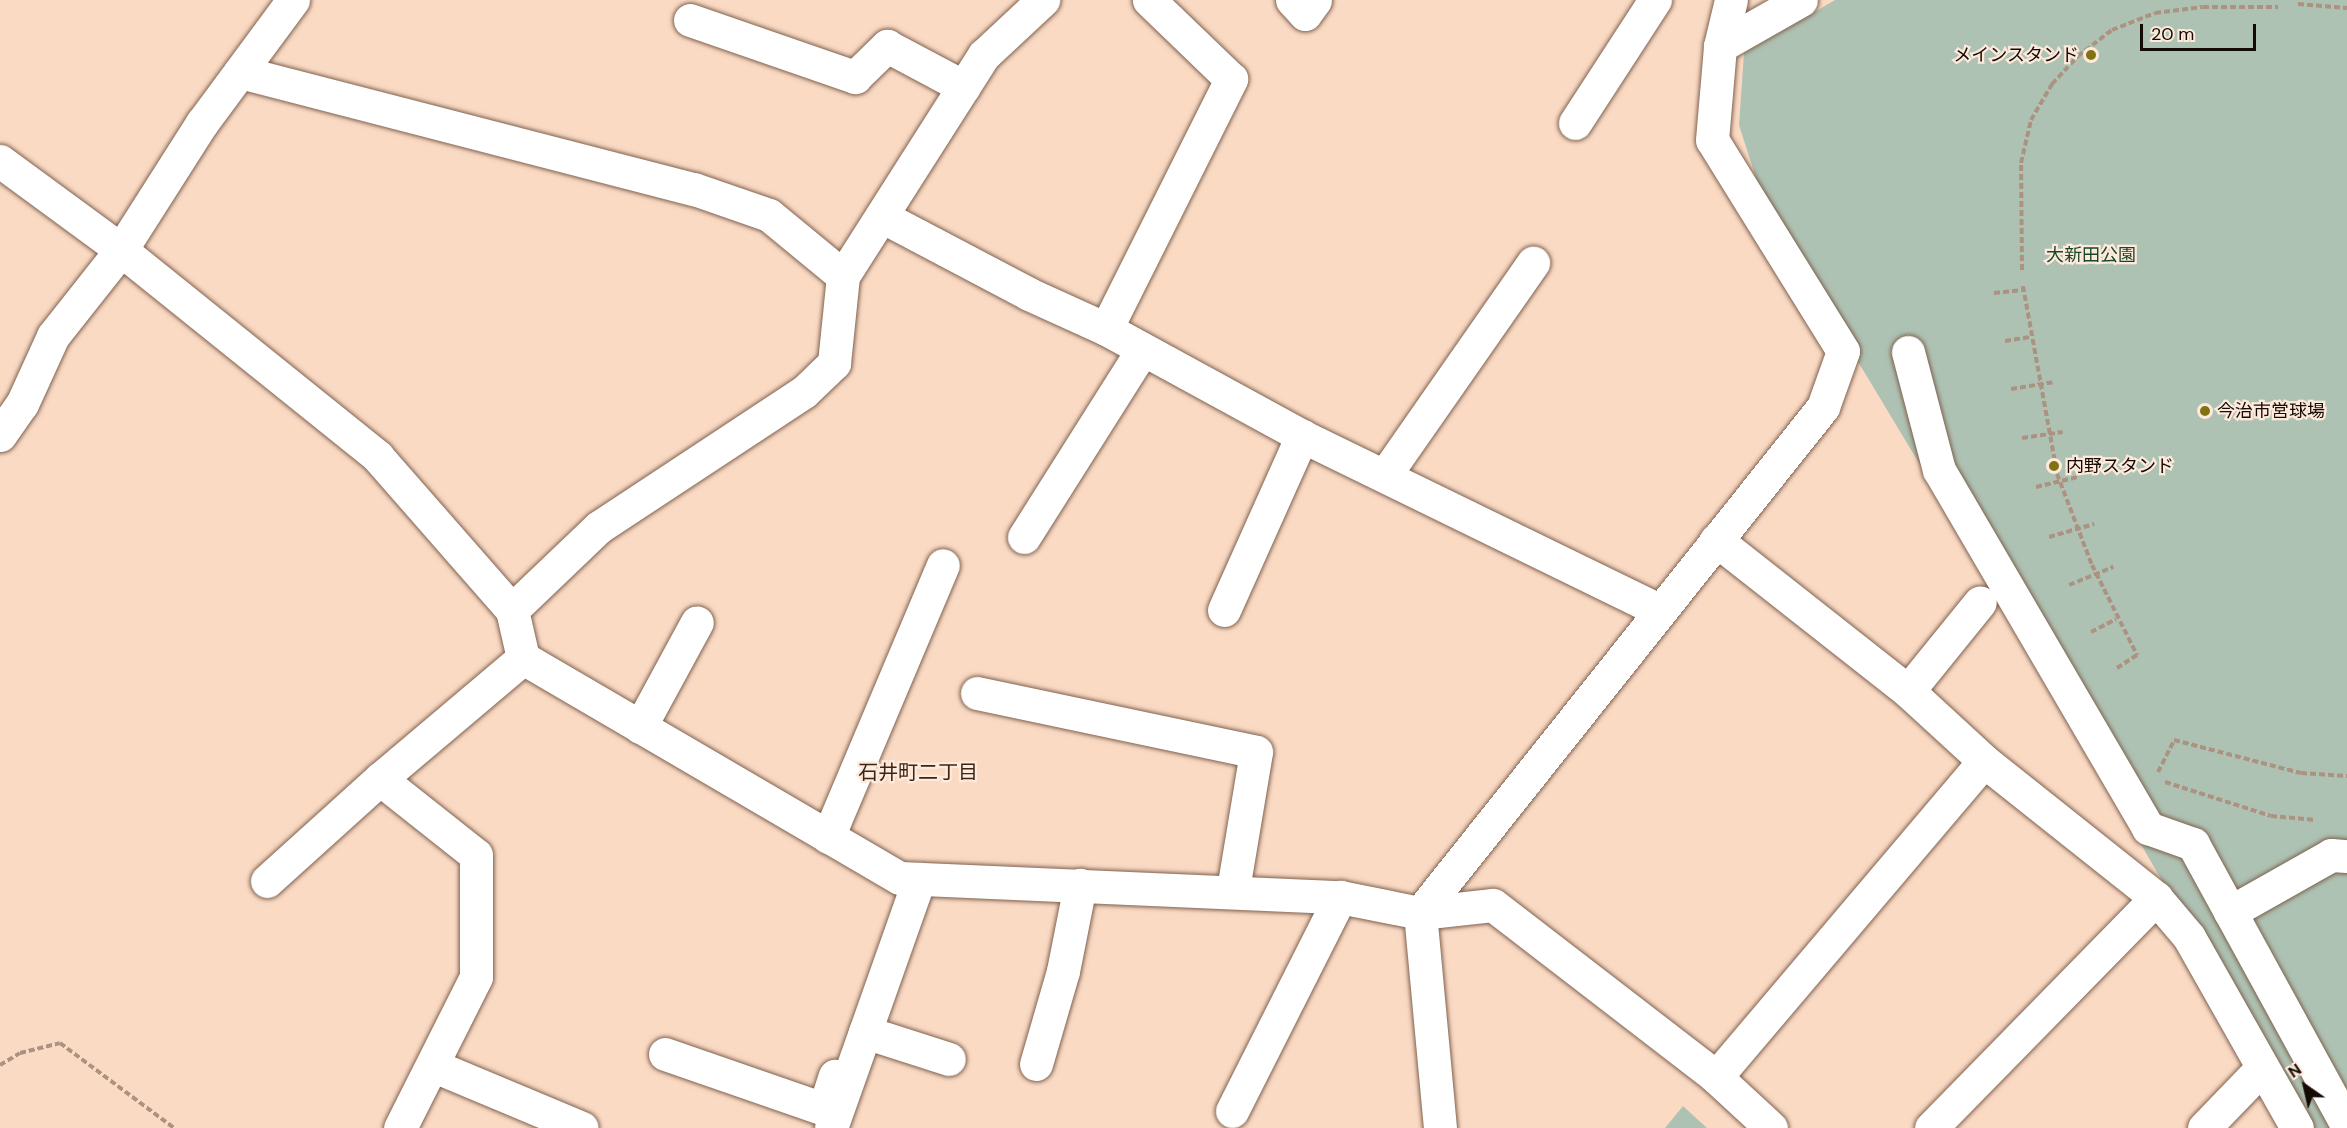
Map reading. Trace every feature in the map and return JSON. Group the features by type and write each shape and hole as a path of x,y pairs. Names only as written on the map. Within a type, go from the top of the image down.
{"street":[{"path":"0,435 22,404 53,336 121,250 202,123 293,0"},
{"path":"512,610 599,527 804,392 834,363 843,276 883,217 984,55 1043,0"},
{"path":"1106,329 1231,79 1149,0"},
{"path":"1292,0 1305,14 1315,0"},
{"path":"1575,123 1655,0"},
{"path":"1440,1128 1420,913 1658,610 1822,407 1843,351 1712,140 1720,46 1731,0"},
{"path":"1720,46 1801,0"},
{"path":"690,20 855,77 887,46 964,87"},
{"path":"240,72 694,189 769,215 843,276"},
{"path":"0,161 121,250 377,456 512,610 523,658 900,878 1340,897 1420,913 1493,905 1716,1077 1771,1128"},
{"path":"883,217 1029,294 1106,329 1302,436 1658,610"},
{"path":"1385,475 1533,263"},
{"path":"1024,537 1142,350"},
{"path":"1908,352 1939,470 2148,828 2193,844 2347,1125"},
{"path":"1224,610 1302,436"},
{"path":"1716,540 1908,691 1984,761 2156,898 2189,937 2297,1128"},
{"path":"828,837 943,565"},
{"path":"1908,691 1980,602"},
{"path":"640,727 697,622"},
{"path":"267,881 380,778 523,658"},
{"path":"976,693 1256,752 1233,891"},
{"path":"1716,1077 1984,761"},
{"path":"380,778 476,855 476,978 434,1066 400,1128"},
{"path":"2230,912 2342,864"},
{"path":"831,1128 919,879"},
{"path":"1036,1064 1063,971 1080,885"},
{"path":"1232,1111 1340,897"},
{"path":"1931,1128 2156,898"},
{"path":"665,1054 824,1109 846,1045 862,1041 949,1059"},
{"path":"434,1066 582,1128"},
{"path":"2204,1128 2262,1068"}],"path":[{"path":"2298,4 2305,2 2347,8"},
{"path":"2022,270 2021,163 2031,120 2052,84 2078,56 2112,30 2155,13 2203,7 2278,7"},
{"path":"1994,293 2023,288 2038,385 2060,481 2076,530 2116,619 2137,655 2114,670"},
{"path":"2005,341 2030,338"},
{"path":"2011,389 2054,382"},
{"path":"2022,438 2063,432"},
{"path":"2036,487 2078,477"},
{"path":"2049,537 2094,524"},
{"path":"2069,585 2113,567"},
{"path":"2091,632 2116,619"},
{"path":"2326,821 2271,816 2155,778 2174,740 2301,773 2347,776"},
{"path":"0,1065 20,1053 60,1043 174,1128"}],"green space":[{"name":"大新田公園","path":"1835,0 2347,0 2347,1128 2301,1128 2272,1071 1954,521 1766,209 1739,125 1744,53"},
{"path":"1683,1106 1707,1128 1665,1128"}],"place":[{"name":"メインスタンド","path":"2091,55"},
{"name":"今治市営球場","path":"2205,411"},
{"name":"内野スタンド","path":"2054,466"}],"district":[{"name":"石井町二丁目","path":"918,772"}]}
